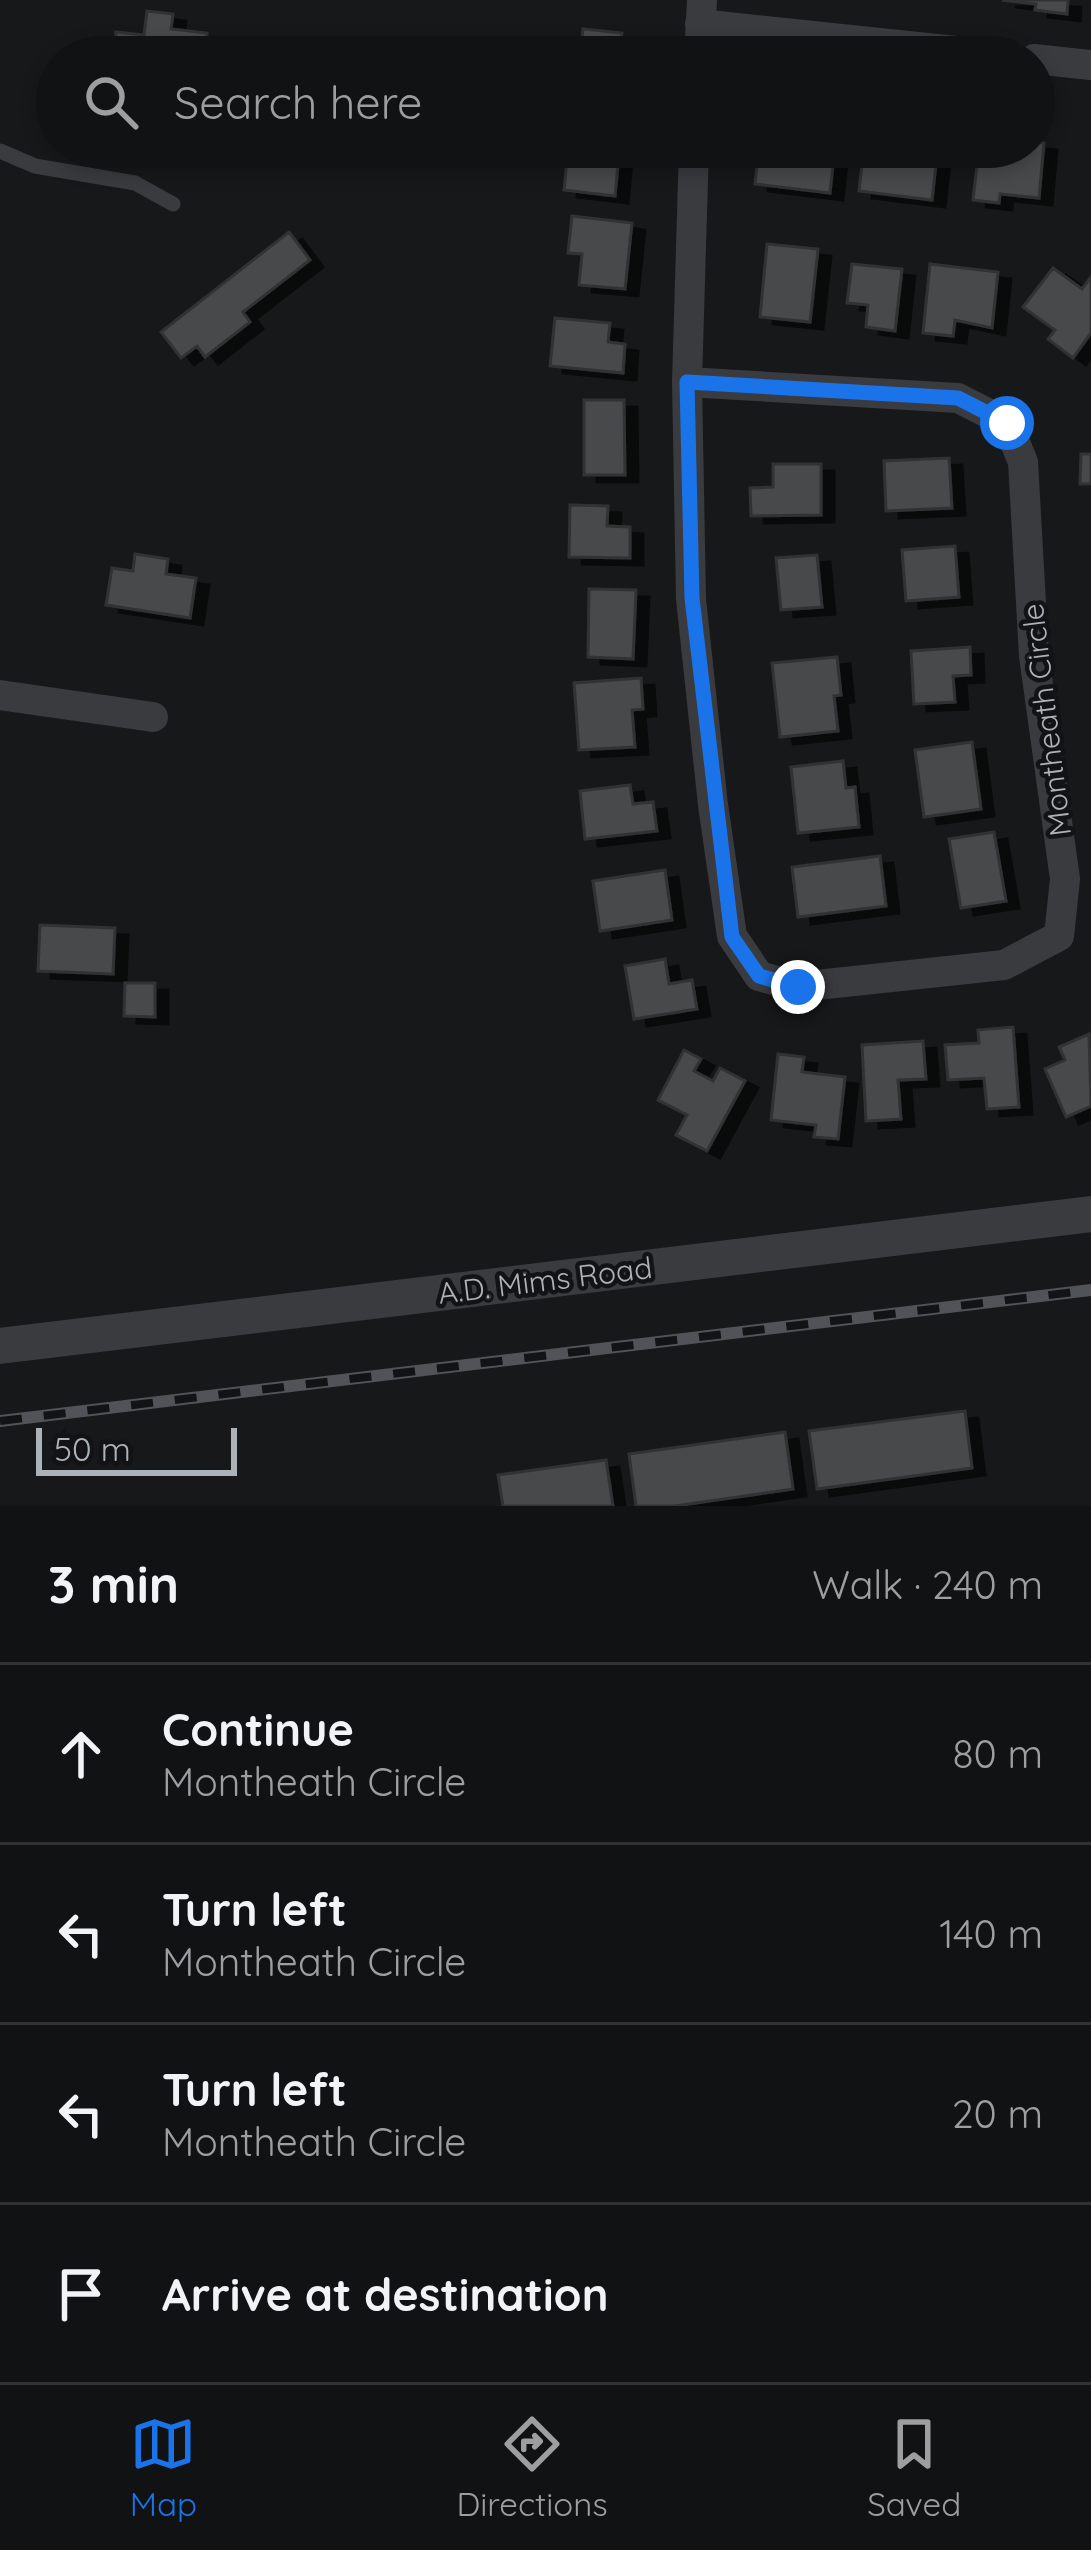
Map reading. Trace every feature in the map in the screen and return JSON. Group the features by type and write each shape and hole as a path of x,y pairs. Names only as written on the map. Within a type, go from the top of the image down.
{"street":[{"path":"701,12 867,36"},
{"path":"1055,61 1091,65"},
{"name":"Montheath Circle","path":"687,382 958,398 1007,423 1023,462 1034,656 1065,879 1059,937 1004,965 798,987 759,976 732,937 692,598 687,382 693,168"},
{"path":"0,695 153,717"},
{"name":"A.D. Mims Road","path":"0,1346 1091,1214"}],"lane":[{"path":"0,151 36,166"},
{"path":"47,168 135,183 173,204"}],"building":[{"path":"1002,0 1068,0 1067,14 1035,10 1036,4"},
{"path":"147,11 173,14 171,29 207,33 116,36 116,32 144,35"},
{"path":"583,29 622,33 622,36 582,36"},
{"path":"566,168 618,168 615,196 564,190"},
{"path":"757,168 833,168 830,193 755,184"},
{"path":"862,168 936,168 932,200 859,191"},
{"path":"977,168 1042,168 1039,198 1000,194 999,203 973,200"},
{"path":"572,216 632,223 625,289 579,285 582,254 568,253"},
{"path":"289,232 310,260 243,312 250,322 205,357 197,346 181,358 161,332"},
{"path":"767,244 818,249 810,322 760,317"},
{"path":"852,264 902,269 895,331 866,327 868,305 847,303"},
{"path":"930,264 998,272 992,328 955,320 953,336 923,333"},
{"path":"1053,268 1082,289 1091,277 1091,333 1073,358 1048,339 1055,330 1023,307"},
{"path":"555,318 610,323 608,342 625,344 623,373 550,366"},
{"path":"584,400 624,400 625,475 584,475"},
{"path":"1081,454 1091,454 1091,484 1080,484"},
{"path":"949,458 952,508 886,511 884,461"},
{"path":"773,464 821,464 821,515 751,516 750,488 773,487"},
{"path":"570,505 608,506 607,526 630,527 630,558 569,557"},
{"path":"955,546 959,597 906,601 902,550"},
{"path":"135,554 168,559 166,574 196,578 190,618 106,605 112,568 133,571"},
{"path":"817,555 822,607 781,610 776,558"},
{"path":"589,589 636,590 633,659 588,657"},
{"path":"970,647 971,675 953,676 955,702 914,704 911,651"},
{"path":"837,657 838,731 780,737 772,663"},
{"path":"641,678 643,709 632,710 635,747 579,750 574,683"},
{"path":"972,742 981,809 924,817 915,750"},
{"path":"843,761 846,788 855,787 859,827 798,833 791,767"},
{"path":"630,785 633,804 653,802 657,831 585,839 580,791"},
{"path":"994,832 1006,901 961,908 949,839"},
{"path":"880,856 886,906 798,917 792,867"},
{"path":"665,870 672,920 600,931 593,881"},
{"path":"40,925 115,928 113,974 38,971"},
{"path":"665,959 669,984 692,980 697,1009 634,1019 625,966"},
{"path":"125,983 155,983 155,1017 124,1016"},
{"path":"1013,1027 1019,1107 987,1109 984,1078 948,1080 945,1045 979,1043 978,1030"},
{"path":"1089,1034 1091,1106 1066,1117 1045,1069 1065,1060 1059,1047"},
{"path":"923,1041 926,1079 898,1080 901,1119 866,1121 862,1045"},
{"path":"684,1050 701,1059 694,1071 713,1081 720,1068 745,1081 707,1151 676,1135 687,1115 658,1100"},
{"path":"778,1054 804,1057 802,1072 845,1077 838,1139 814,1137 816,1125 771,1120"},
{"path":"965,1411 972,1468 817,1489 809,1431"},
{"path":"785,1432 793,1489 675,1506 636,1506 629,1454"},
{"path":"606,1460 613,1506 503,1506 498,1475"}],"railway":[{"path":"0,1421 1091,1290"}],"route":[{"path":"798,987 759,976 732,937 692,598 687,382 958,398 1007,423"}]}
